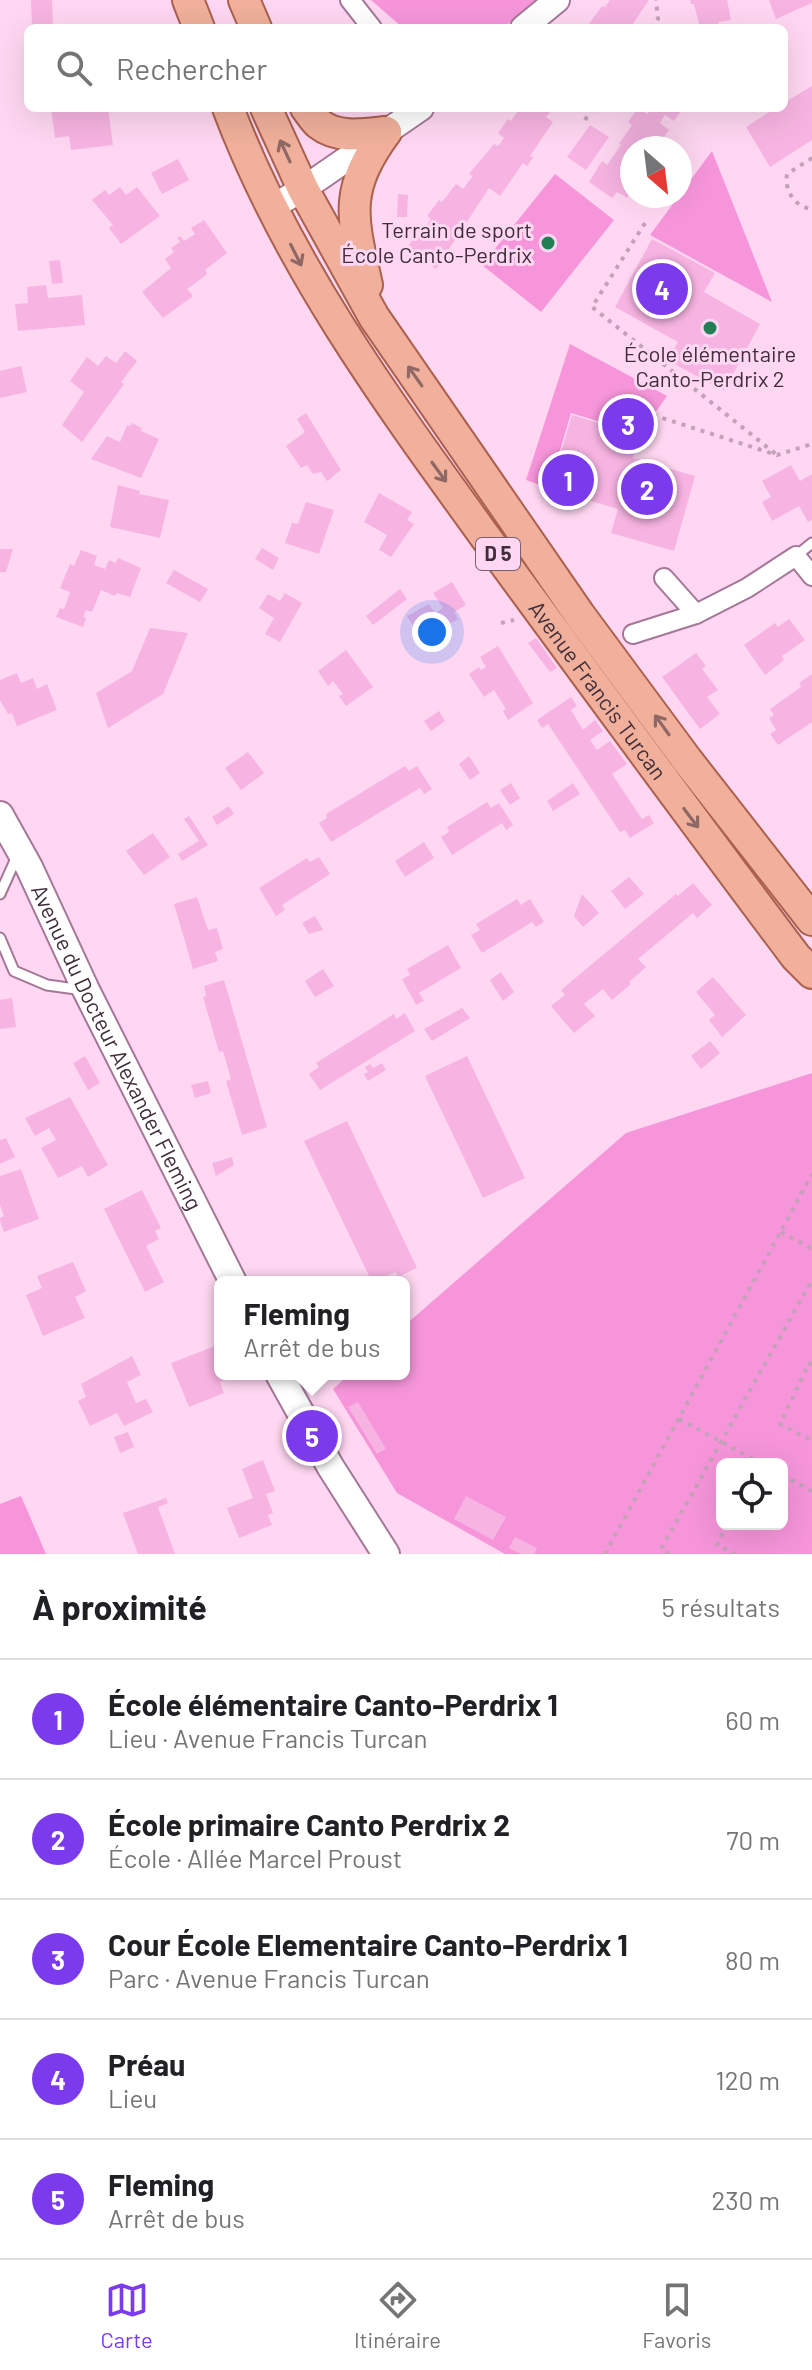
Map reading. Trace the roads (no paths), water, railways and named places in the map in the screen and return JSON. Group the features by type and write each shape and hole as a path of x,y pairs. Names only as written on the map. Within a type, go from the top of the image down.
{"main road":[{"path":"188,0 197,24"},
{"path":"225,0 234,24"},
{"path":"244,0 254,24"},
{"name":"Avenue Francis Turcan","path":"230,112 301,265 373,381 661,778 796,957 812,973"},
{"name":"Avenue Francis Turcan","path":"268,112 303,189 374,317 579,614 687,760 812,920"},
{"path":"309,112 320,125 339,132 358,135 386,132"},
{"path":"374,317 355,232 354,208 357,181 386,132"},
{"name":"Avenue du Docteur Alexander Fleming","path":"0,815 230,1276"},
{"path":"282,1380 330,1466 386,1554"}],"street":[{"path":"350,0 369,24"},
{"path":"528,24 557,0"},
{"path":"272,207 415,112"},
{"path":"633,634 696,614 747,588 796,556 812,576"},
{"path":"664,578 696,614"}],"lane":[{"path":"796,556 812,543"},
{"path":"0,894 20,851"},
{"path":"0,938 14,971 47,985 86,990"}],"place":[{"name":"Terrain de sport École Canto-Perdrix","path":"548,243"},
{"name":"Préau","path":"662,289"},
{"name":"École élémentaire Canto-Perdrix 2","path":"710,328"},
{"name":"Cour École Elementaire Canto-Perdrix 1","path":"628,424"},
{"name":"École élémentaire Canto-Perdrix 1","path":"568,480"},
{"name":"École primaire Canto Perdrix 2","path":"647,489"},
{"name":"Fleming","path":"312,1436"}]}
